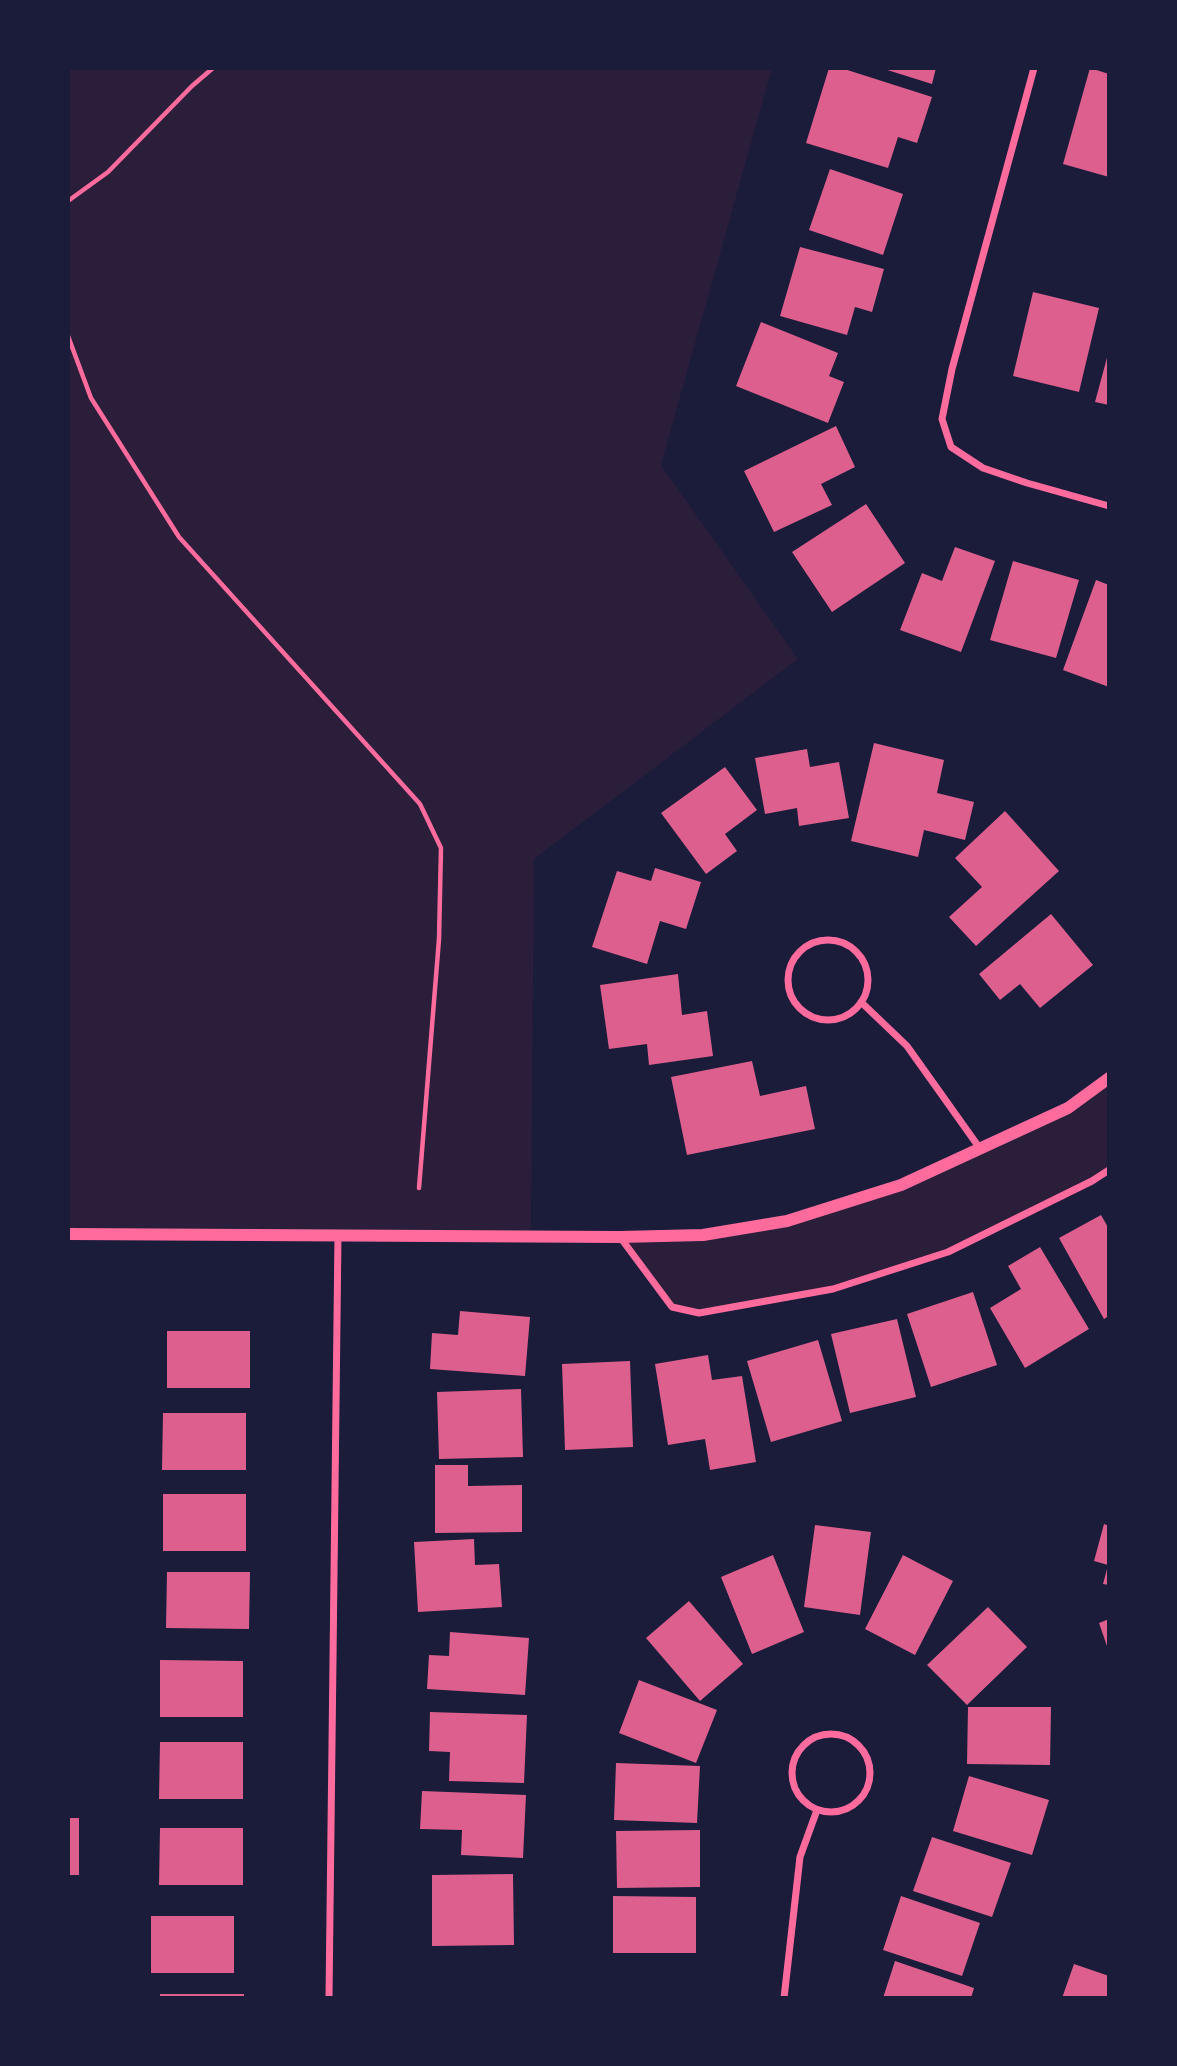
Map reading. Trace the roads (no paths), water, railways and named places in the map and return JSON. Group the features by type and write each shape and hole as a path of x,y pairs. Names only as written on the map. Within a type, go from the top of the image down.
{"street":[{"path":"1034,68 952,369 942,419 951,447 983,468 1109,506"},
{"path":"832,940 849,945 859,954 866,967 867,989 861,1002 852,1012 839,1018 820,1020 807,1015 790,993 787,979 795,957 805,947 818,941 832,940"},
{"path":"861,1002 907,1046 981,1150"},
{"path":"68,1234 620,1237 703,1235 787,1221 901,1185 1068,1108 1109,1078"},
{"path":"620,1237 672,1307 699,1313 833,1289 948,1252 1109,1170"},
{"path":"329,1998 338,1235"},
{"path":"839,1734 856,1742 864,1753 870,1777 867,1790 847,1809 834,1813 817,1810 806,1804 797,1794 792,1780 794,1758 801,1747 812,1738 839,1734"},
{"path":"784,1998 800,1857 817,1810"}]}
